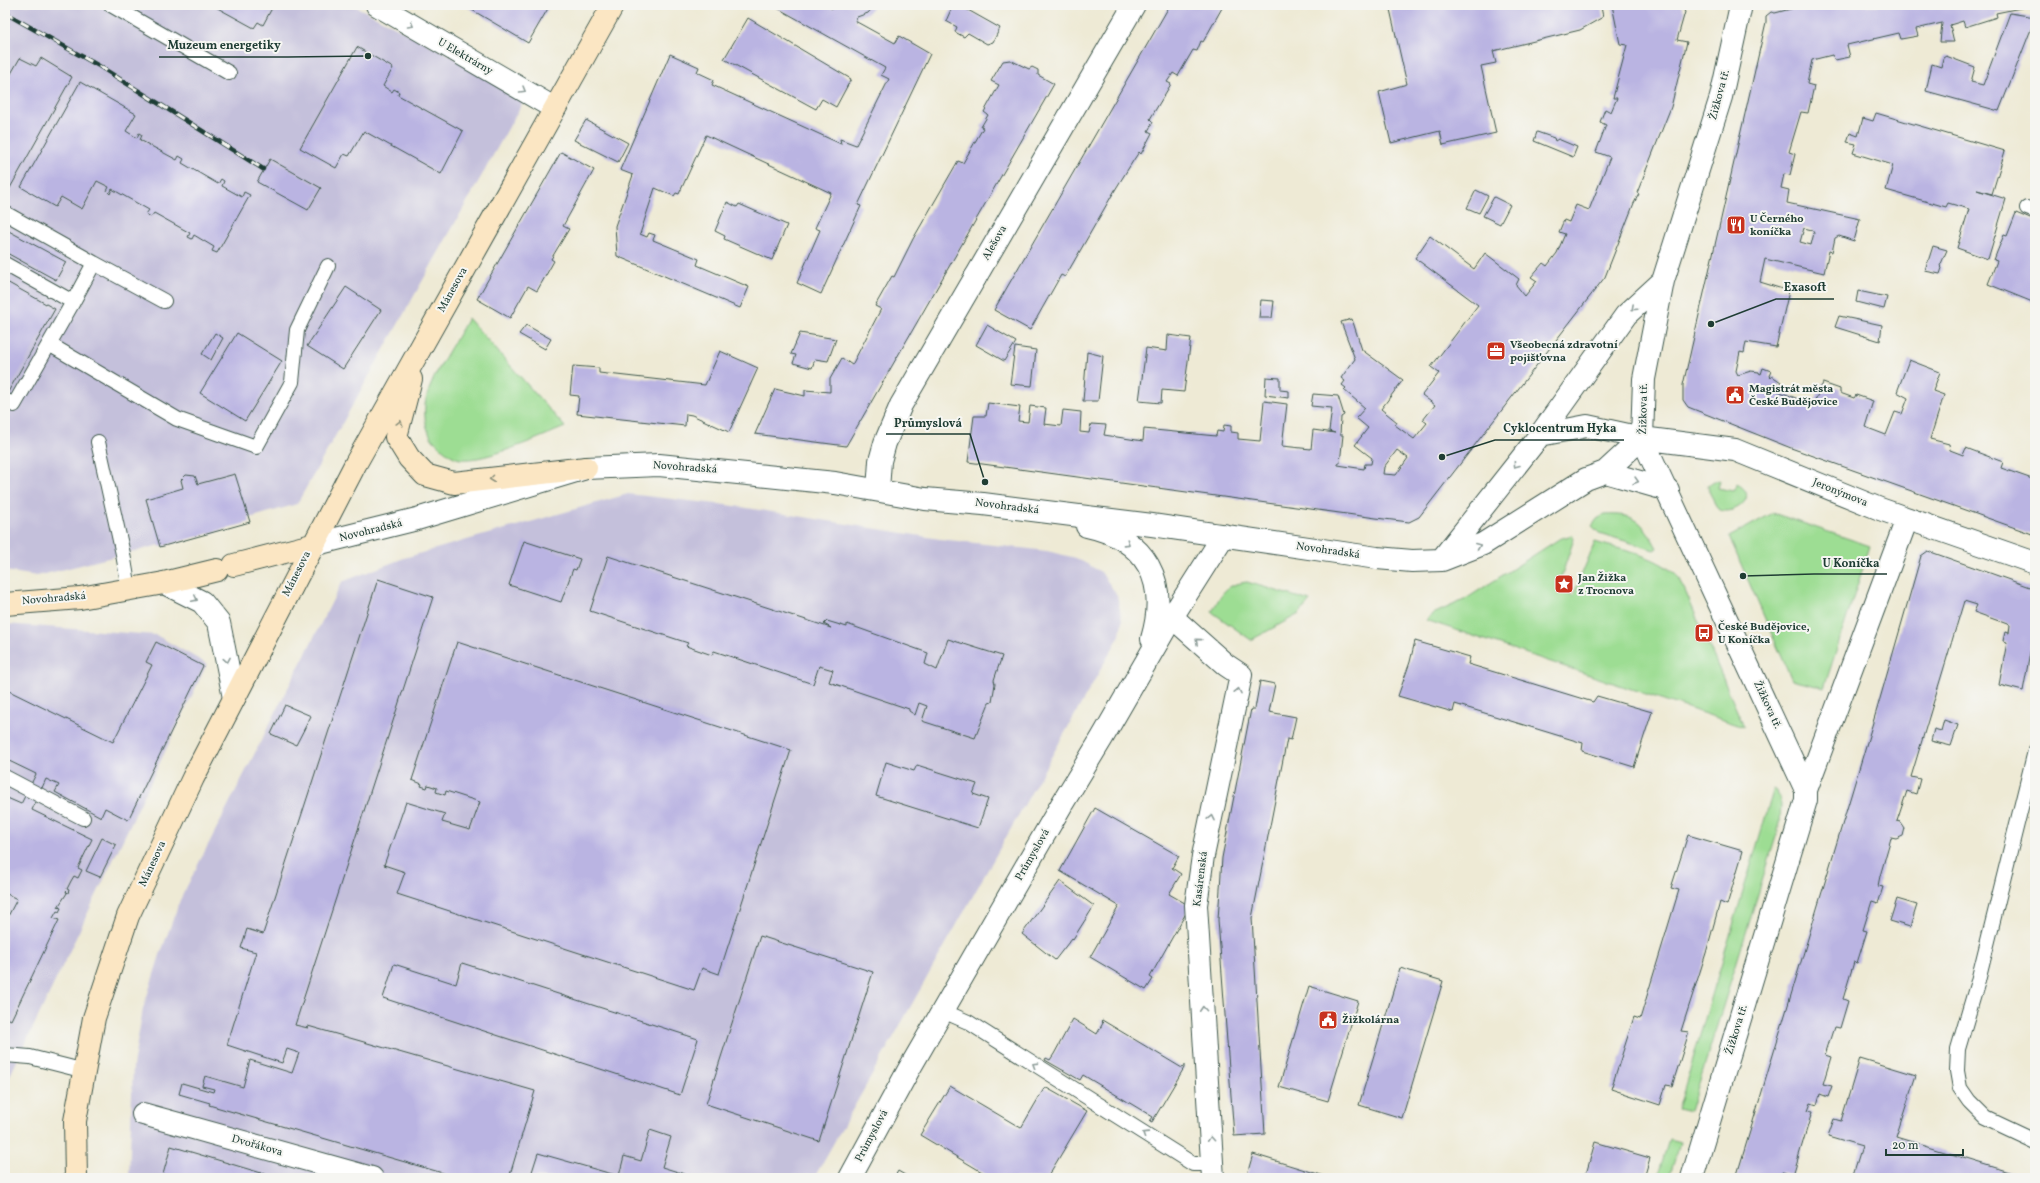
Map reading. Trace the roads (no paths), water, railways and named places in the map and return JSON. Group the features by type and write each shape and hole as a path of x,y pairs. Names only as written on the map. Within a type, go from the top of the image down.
{"main road":[{"name":"Mánesova","path":"76,1178 75,1121 94,1018 128,916 193,778 312,545 419,349 613,5"},
{"path":"419,349 396,437 410,458 425,475 454,483 586,468"},
{"name":"Novohradská","path":"5,604 80,598 129,590 225,568 312,545"}],"street":[{"name":"U Elektrárny","path":"377,5 554,108"},
{"name":"Alešova","path":"878,490 880,461 885,443 901,404 1134,5"},
{"name":"Žižkova tř.","path":"1742,5 1721,97 1663,281 1644,379 1642,438 1668,490 1806,790"},
{"path":"1442,560 1540,435 1626,315 1663,281"},
{"name":"Jeronýmova","path":"1540,435 1587,426 1642,438 1735,450 1907,519 2035,563"},
{"path":"1442,560 1483,544 1579,483 1605,472 1642,438"},
{"name":"Novohradská","path":"312,545 417,519 586,468 658,465 836,483 925,499 1039,511 1377,558 1412,561 1442,560"},
{"path":"1605,472 1668,490"},
{"path":"1039,511 1060,520 1098,528 1130,543 1147,562 1156,584 1158,605 1155,630 1145,664"},
{"name":"Žižkova tř.","path":"1692,1178 1806,800 1806,790 1907,519"},
{"name":"Průmyslová","path":"850,1178 908,1071 1172,617 1224,536"},
{"path":"164,583 202,602 220,623 234,698"},
{"name":"Kasárenská","path":"1172,617 1226,665 1241,675 1202,856 1196,905 1213,1171"},
{"name":"Dvořákova","path":"143,1114 372,1178"}],"lane":[{"path":"111,5 229,73"},
{"path":"5,212 164,301"},
{"path":"5,400 14,405 94,263"},
{"path":"5,264 73,302"},
{"path":"49,344 177,419 256,446 292,382 296,330 328,266"},
{"path":"98,442 123,554 129,590"},
{"path":"2035,751 1983,959 1958,1049 1956,1071 1960,1088 1986,1118 2035,1141"},
{"path":"5,777 83,818"},
{"path":"943,1011 968,1022 1193,1164 1213,1171"},
{"path":"5,1055 30,1057 85,1071"}],"railway":[{"path":"5,13 99,66 263,169"}],"place":[{"name":"Muzeum energetiky","path":"368,56"},
{"name":"U Černého koníčka","path":"1736,225"},
{"name":"Exasoft","path":"1711,324"},
{"name":"Všeobecná zdravotní pojišťovna","path":"1496,351"},
{"name":"Magistrát města České Budějovice","path":"1735,395"},
{"name":"Cyklocentrum Hyka","path":"1442,457"},
{"name":"Průmyslová","path":"985,482"},
{"name":"U Koníčka","path":"1743,576"},
{"name":"Jan Žižka z Trocnova","path":"1564,584"},
{"name":"České Budějovice, U Koníčka","path":"1704,633"},
{"name":"Žižkolárna","path":"1328,1020"}]}
